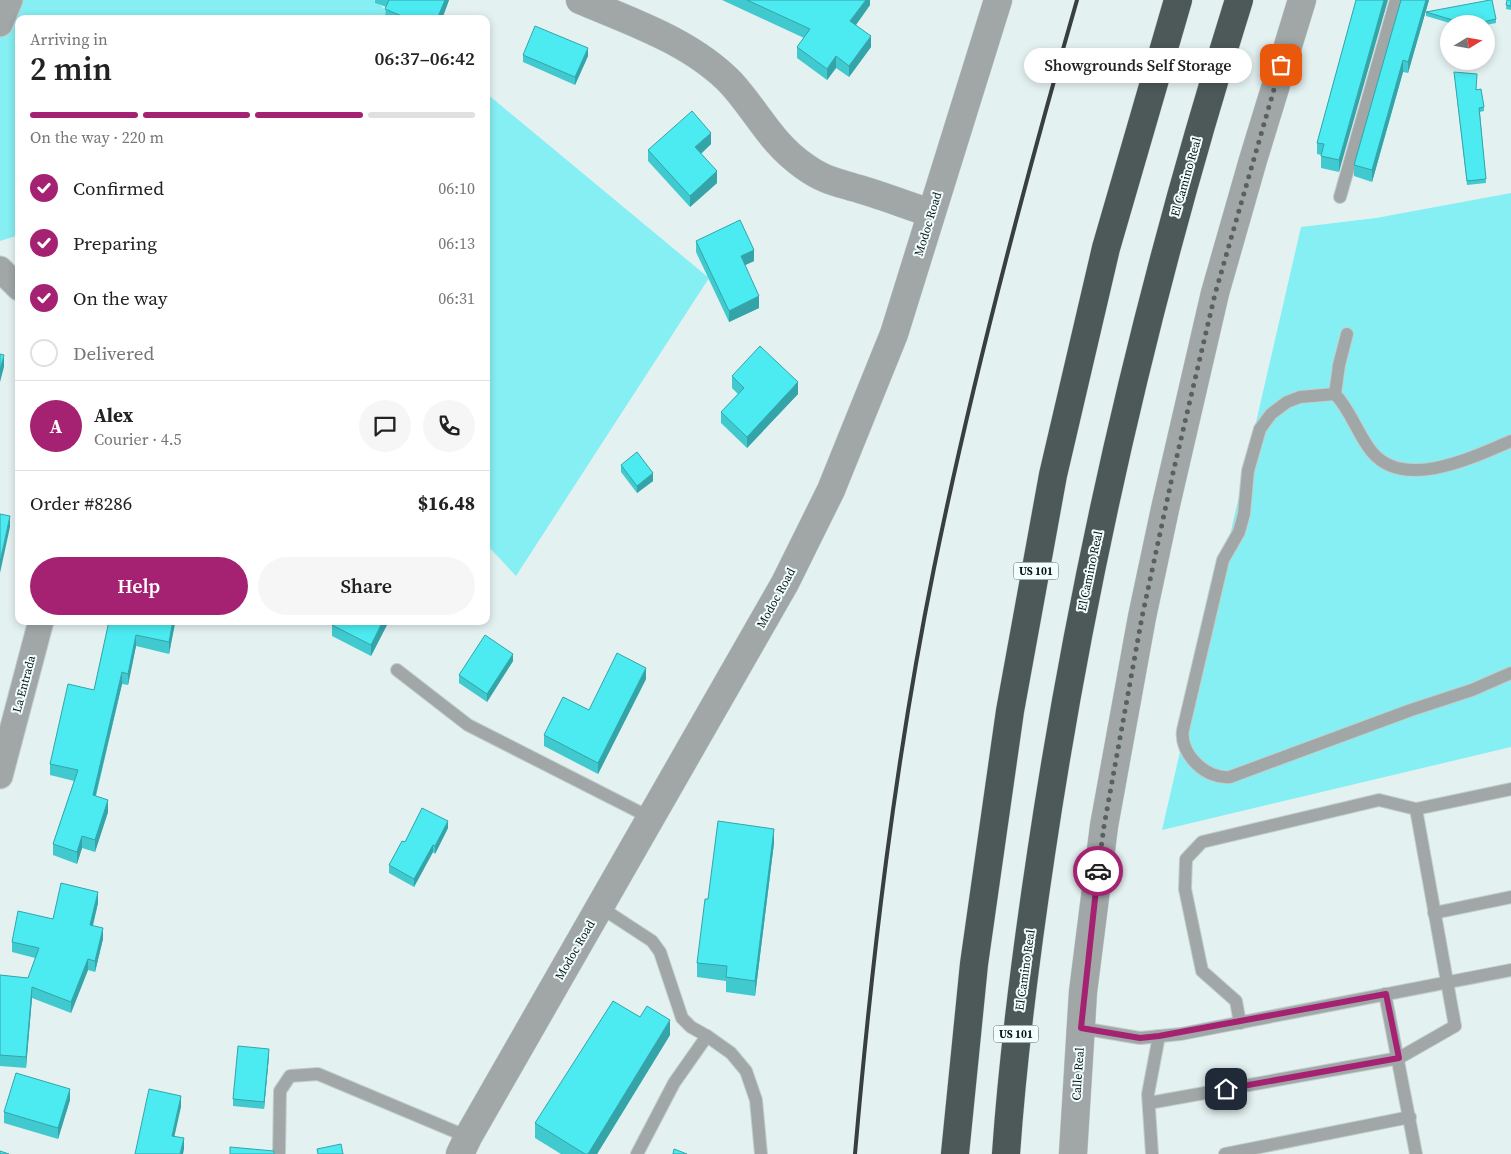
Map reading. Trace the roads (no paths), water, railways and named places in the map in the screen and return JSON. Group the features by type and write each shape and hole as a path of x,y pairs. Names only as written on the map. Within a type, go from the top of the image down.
{"highway":[{"name":"US 101","path":"955,1154 974,964 1010,711 1053,475 1106,248 1178,0"},
{"name":"El Camino Real","path":"1006,1154 1012,1067 1053,770 1079,626 1108,483 1141,341 1187,171 1239,0"},
{"path":"1012,1067 1022,1154"}],"street":[{"path":"0,24 10,0"},
{"path":"580,0 651,30 686,49 722,74 750,106 767,132 785,151 828,182 852,187 932,213"},
{"name":"Modoc Road","path":"464,1145 785,582 831,490 894,334 998,0"},
{"name":"Calle Real","path":"1073,1154 1081,1028 1104,826 1142,617 1165,508 1215,294 1253,160 1302,0"},
{"path":"0,269 15,284"},
{"name":"La Entrada","path":"0,776 4,746 40,625"}],"lane":[{"path":"1340,197 1396,0"},
{"path":"1335,394 1339,364 1347,334"},
{"path":"1511,441 1479,455 1432,468 1401,470 1382,461 1373,454 1363,441 1346,405 1335,394 1300,397 1287,402 1271,414 1260,429 1248,471 1244,514 1239,532 1221,568 1182,736 1190,755 1203,770 1212,776 1230,777 1411,710 1472,690 1511,674"},
{"path":"397,670 468,725 652,818"},
{"path":"1240,1023 1236,1001 1202,971 1185,889 1186,859 1202,842 1378,800 1416,809 1511,789"},
{"path":"1149,1103 1399,1058 1455,1026 1416,809"},
{"path":"1434,912 1511,897"},
{"path":"600,907 652,940 660,952 682,1018 691,1027 731,1054 746,1071 756,1100 761,1154"},
{"path":"1081,1028 1140,1038 1159,1036 1240,1023 1511,970"},
{"path":"1386,994 1416,1154"},
{"path":"637,1154 674,1083 707,1036"},
{"path":"1152,1154 1148,1094 1159,1036"},
{"path":"279,1154 280,1091 290,1076 318,1074 464,1145"},
{"path":"1225,1154 1410,1117"}],"railway":[{"path":"855,1154 886,860 908,713 934,568 982,353 1037,141 1077,0"}],"place":[{"name":"Showgrounds Self Storage","path":"1281,65"}]}
